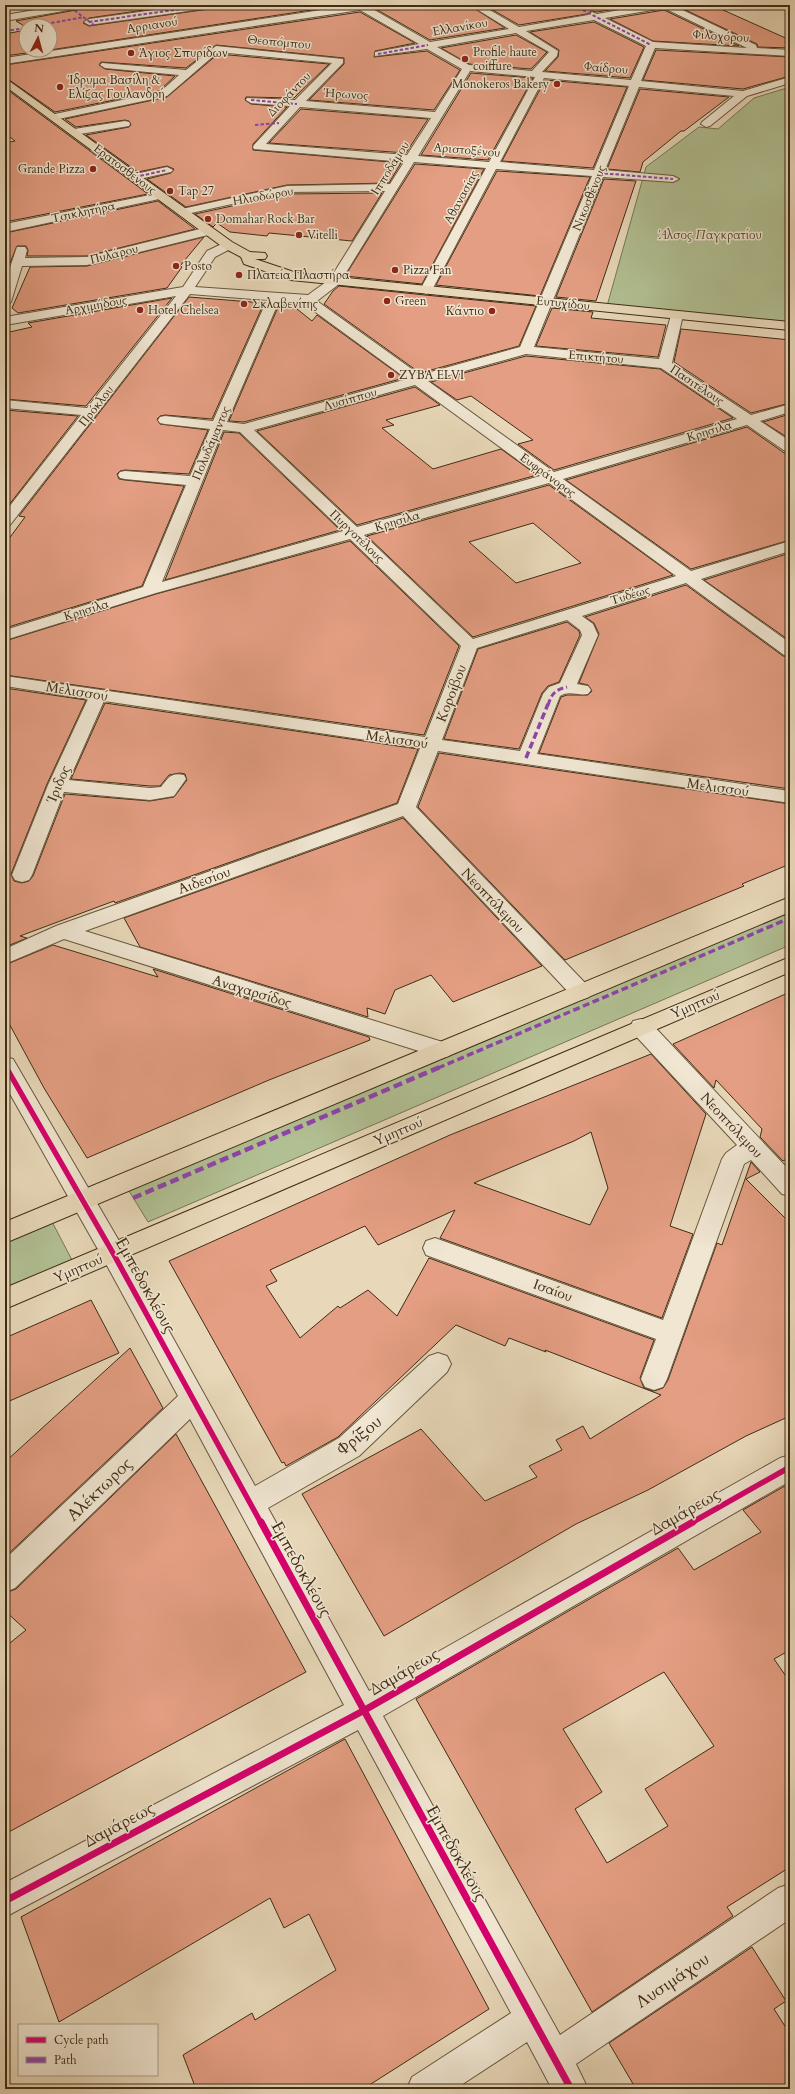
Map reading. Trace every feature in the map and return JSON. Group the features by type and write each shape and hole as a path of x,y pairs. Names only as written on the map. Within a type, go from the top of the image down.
{"main road":[{"name":"Ερατοσθένους","path":"5,81 208,231 228,245 247,255 248,261 279,273 295,277 336,281"},
{"name":"Ευτυχίδου","path":"336,281 790,326"},
{"path":"5,1233 790,904"},
{"name":"Υμηττού","path":"5,1299 790,964"}],"street":[{"path":"5,18 81,5"},
{"path":"58,24 89,22 209,5"},
{"name":"Αρριανού","path":"5,61 373,5"},
{"path":"475,5 516,30"},
{"path":"574,5 651,44"},
{"path":"664,5 763,52"},
{"name":"Ελλανίκου","path":"378,54 664,5"},
{"path":"69,6 89,22"},
{"path":"360,6 467,68"},
{"path":"5,31 18,29"},
{"name":"Αθανασίας","path":"426,290 493,165 538,74 554,54 553,51 516,30"},
{"name":"Φιλοχόρου","path":"651,44 790,53"},
{"name":"Νικοσθένους","path":"526,350 651,44"},
{"name":"Θεοπόμπου","path":"188,73 216,49 340,60"},
{"name":"Διοφάντου","path":"258,147 340,60"},
{"path":"105,65 188,73"},
{"name":"Φαίδρου","path":"467,68 743,94"},
{"name":"Ιπποδάμου","path":"336,281 467,68"},
{"path":"54,117 164,94 188,73"},
{"path":"706,124 743,94 790,80"},
{"name":"Ήρωνος","path":"251,100 438,115"},
{"path":"254,126 279,123"},
{"path":"74,132 125,124"},
{"name":"Αριστοξένου","path":"258,147 673,179"},
{"path":"135,177 167,170"},
{"name":"Ηλιοδώρου","path":"182,212 287,190 394,187"},
{"name":"Τσικλητήρα","path":"5,228 160,196"},
{"name":"Πυλάρου","path":"5,302 19,256 87,261 208,231"},
{"path":"228,245 211,254 187,290 306,299 312,298 336,281"},
{"name":"Αρχιμήδους","path":"5,321 187,290"},
{"name":"Πρόκλου","path":"5,522 187,290"},
{"name":"Πολυδάμαντος","path":"150,590 218,426 275,296"},
{"name":"Ευφράνορος","path":"306,299 790,651"},
{"name":"Πασιτέλους","path":"677,315 665,364 790,448"},
{"name":"Λυσίππου","path":"165,420 244,428 526,350"},
{"name":"Επικτήτου","path":"526,350 665,364"},
{"path":"5,404 90,412"},
{"name":"Κρησίλα","path":"5,635 150,590 551,478 747,419 790,408"},
{"name":"Πυργοτέλους","path":"244,428 470,645"},
{"path":"125,476 195,481"},
{"name":"Τυδέως","path":"470,645 790,546"},
{"path":"526,758 552,694 556,690 574,688 597,640 587,628 569,614"},
{"name":"Κοροίβου","path":"406,808 470,645"},
{"name":"Μελισσού","path":"5,681 790,797"},
{"name":"Ίριδος","path":"22,875 57,785 98,695"},
{"path":"57,785 150,794 167,792 177,779"},
{"name":"Αιδεσίου","path":"5,957 63,931 406,808"},
{"name":"Νεοπτόλεμου","path":"406,808 580,992"},
{"name":"Αναχαρσίδος","path":"63,931 441,1050"},
{"name":"Νεοπτόλεμου","path":"641,1027 788,1183"},
{"name":"Εμπεδοκλέους","path":"5,1065 113,1253 571,2089"},
{"path":"654,1379 734,1159 753,1147"},
{"name":"Ισαίου","path":"435,1248 670,1333"},
{"name":"Φρίξου","path":"250,1504 349,1447 438,1364"},
{"name":"Αλέκτωρος","path":"5,1578 193,1399"},
{"name":"Δαμάρεως","path":"5,1901 363,1711 790,1467"},
{"name":"Λυσιμάχου","path":"554,2059 790,1900"},
{"path":"424,2089 532,2019"}],"green space":[{"name":"Άλσος Παγκρατίου","path":"790,87 790,323 607,306 646,167 699,127 718,129 754,98"},
{"path":"790,905 790,945 148,1222 126,1186"},
{"path":"49,1216 72,1260 5,1289 5,1234"}],"building":[{"path":"18,5 56,5 25,10"},
{"path":"87,5 179,5 89,18 83,23 89,26 209,9 215,5 344,5 58,49 58,18 32,18 81,9"},
{"path":"379,5 469,5 505,28 430,40 374,8"},
{"path":"484,5 639,5 597,12 591,11 587,14 519,25"},
{"path":"675,5 712,5 790,40 790,48 758,47 757,44"},
{"path":"664,10 739,46 653,41 610,19"},
{"path":"360,12 415,43 375,51 374,57 427,51 460,70 434,110 309,100 344,64 344,58 216,45 186,68 101,62 99,65 105,69 175,76 159,91 55,112 5,77 5,65"},
{"path":"594,22 644,47 630,78 545,71 558,57 559,50 530,32"},
{"path":"18,32 18,54 5,56 5,34"},
{"path":"516,35 547,52 531,69 469,64 441,48"},
{"path":"656,50 790,57 790,76 743,89 643,80"},
{"path":"218,54 329,64 294,98 246,97 245,100 251,104 287,107 253,144 253,150 401,163 389,183 287,185 186,207 147,179 171,173 174,169 167,166 138,172 86,135 129,127 131,125 129,121 125,120 76,127 65,119 167,97"},
{"path":"471,73 533,78 488,160 421,155"},
{"path":"545,80 627,87 593,168 502,161"},
{"path":"5,88 148,194 5,222 5,143 15,141 5,133"},
{"path":"640,89 729,97 684,131 681,131 643,162 640,172 607,169"},
{"path":"301,109 428,119 406,153 269,143"},
{"path":"415,164 484,169 422,284 345,276"},
{"path":"497,171 590,177 540,296 436,285"},
{"path":"604,179 636,181 596,301 556,297"},
{"path":"382,193 352,241 269,233 267,236 230,232 217,223 213,227 195,214 287,194"},
{"path":"158,201 195,229 87,256 27,256 28,250 26,246 17,246 10,263 5,263 5,233"},
{"path":"204,237 180,266 182,267 167,288 18,313 12,308 30,267 87,266"},
{"path":"339,286 536,306 519,346 420,373 324,304 333,291"},
{"path":"189,297 264,303 212,419 165,415 160,416 157,419 160,424 208,430 189,474 125,470 120,471 117,474 119,479 184,486 142,586 5,628 5,544 25,517 19,516"},
{"path":"172,298 86,406 5,399 5,333 32,327 28,323"},
{"path":"279,305 292,305 312,321 317,315 404,378 244,422 229,421"},
{"path":"552,308 593,312 591,318 666,325 658,357 536,346"},
{"path":"681,329 790,340 790,403 751,413 674,362"},
{"path":"526,356 660,369 733,418 554,470 518,444 533,440 471,396 457,400 431,382"},
{"path":"415,387 440,405 386,420 394,425 382,428 433,469 501,449 537,475 357,525 257,431"},
{"path":"5,410 78,416 5,510"},
{"path":"790,414 790,439 763,422"},
{"path":"747,427 790,457 790,540 691,569 566,480"},
{"path":"224,432 239,433 340,530 165,580"},
{"path":"549,485 673,575 473,637 367,536","holes":["533,523 581,563 516,583 469,542"]},
{"path":"350,541 459,646 424,735 5,675 5,641 156,594"},
{"path":"790,553 790,641 704,580"},
{"path":"686,585 783,656 790,657 790,789 539,753 561,697 567,695 588,695 592,691 588,685 579,683 599,634 594,623 585,617"},
{"path":"567,622 579,631 580,635 559,682 548,686 542,693 519,749 444,739 478,649"},
{"path":"5,688 86,700 47,784 11,874 14,881 22,883 29,881 33,876 65,794 150,801 174,797 187,780 185,774 180,773 169,775 160,786 71,779 105,703 418,749 397,803 115,903 114,901 20,936 27,938 5,947"},
{"path":"439,753 790,804 790,864 742,884 744,886 565,960 418,807"},
{"path":"403,818 542,966 453,1002 431,975 395,990 385,1014 367,1008 368,1017 140,947 124,918"},
{"path":"53,945 158,977 153,969 369,1037 370,1040 269,1080 87,1158 44,1088 5,1016 5,965"},
{"path":"790,992 790,1157 783,1161 760,1137 762,1129 716,1080 714,1088 673,1044"},
{"path":"651,1054 706,1114 670,1226 693,1234 662,1318 440,1238 455,1210 378,1245 365,1226 270,1270 277,1281 266,1286 300,1338 338,1306 340,1308 368,1290 397,1316 429,1258 654,1340 640,1378 644,1388 654,1391 663,1388 668,1380 717,1243 722,1245 751,1162 760,1172 746,1179 790,1223 790,1416 746,1436 648,1490 576,1524 384,1636 302,1494 421,1429 485,1501 537,1477 529,1466 562,1450 556,1440 583,1426 590,1439 661,1395 545,1350 546,1352 509,1338 505,1346 456,1325 338,1437 286,1466 284,1462 282,1463 169,1261 450,1135","holes":["591,1132 608,1188 590,1225 474,1183 574,1141"]},
{"path":"91,1300 119,1353 5,1403 5,1338"},
{"path":"130,1348 163,1408 5,1557 5,1462"},
{"path":"176,1434 306,1672 5,1834 5,1647 26,1630 5,1611 5,1593 16,1589"},
{"path":"790,1483 790,1650 774,1659 790,1682 790,1867 727,1907 733,1916 592,2012 416,1699 678,1548 694,1570 761,1532 743,1510","holes":["664,1672 714,1746 645,1789 668,1826 607,1863 575,1809 602,1792 563,1729"]},
{"path":"345,1739 489,2009 363,2089 196,2089 183,2055 252,2013 255,2020 336,1970 309,1914 284,1928 270,1898 59,2022 21,1917"},
{"path":"752,1947 786,2001 774,2009 790,2034 790,2089 636,2089 609,2043"}],"marked path":[{"path":"89,22 209,5"},
{"path":"573,5 651,45"},
{"path":"70,7 95,26"},
{"path":"58,22 84,17"},
{"path":"5,31 18,29"},
{"path":"378,54 428,45"},
{"path":"251,100 297,104"},
{"path":"255,125 279,123"},
{"path":"135,177 167,170"},
{"path":"599,173 673,179"},
{"path":"526,758 552,694 556,690 567,687"},
{"path":"133,1198 790,918"}],"cycle path":[{"path":"5,1065 113,1253 571,2089"},
{"path":"5,1901 363,1711 790,1467"}],"place":[{"name":"Άγιος Σπυρίδων","path":"131,53"},
{"name":"Profile haute coiffure","path":"465,59"},
{"name":"Monokeros Bakery","path":"557,84"},
{"name":"Ίδρυμα Βασίλη & Ελίζας Γουλανδρή","path":"60,87"},
{"name":"Grande Pizza","path":"93,169"},
{"name":"Tap 27","path":"170,191"},
{"name":"Domahar Rock Bar","path":"208,219"},
{"name":"Vitelli","path":"299,235"},
{"name":"Posto","path":"176,266"},
{"name":"Pizza Fan","path":"395,270"},
{"name":"Πλατεία Πλαστήρα","path":"239,275"},
{"name":"Green","path":"387,301"},
{"name":"Σκλαβενίτης","path":"244,304"},
{"name":"Hotel Chelsea","path":"140,310"},
{"name":"Κάντιο","path":"492,311"},
{"name":"ΖΥΒΑ ELVI","path":"391,375"}]}
